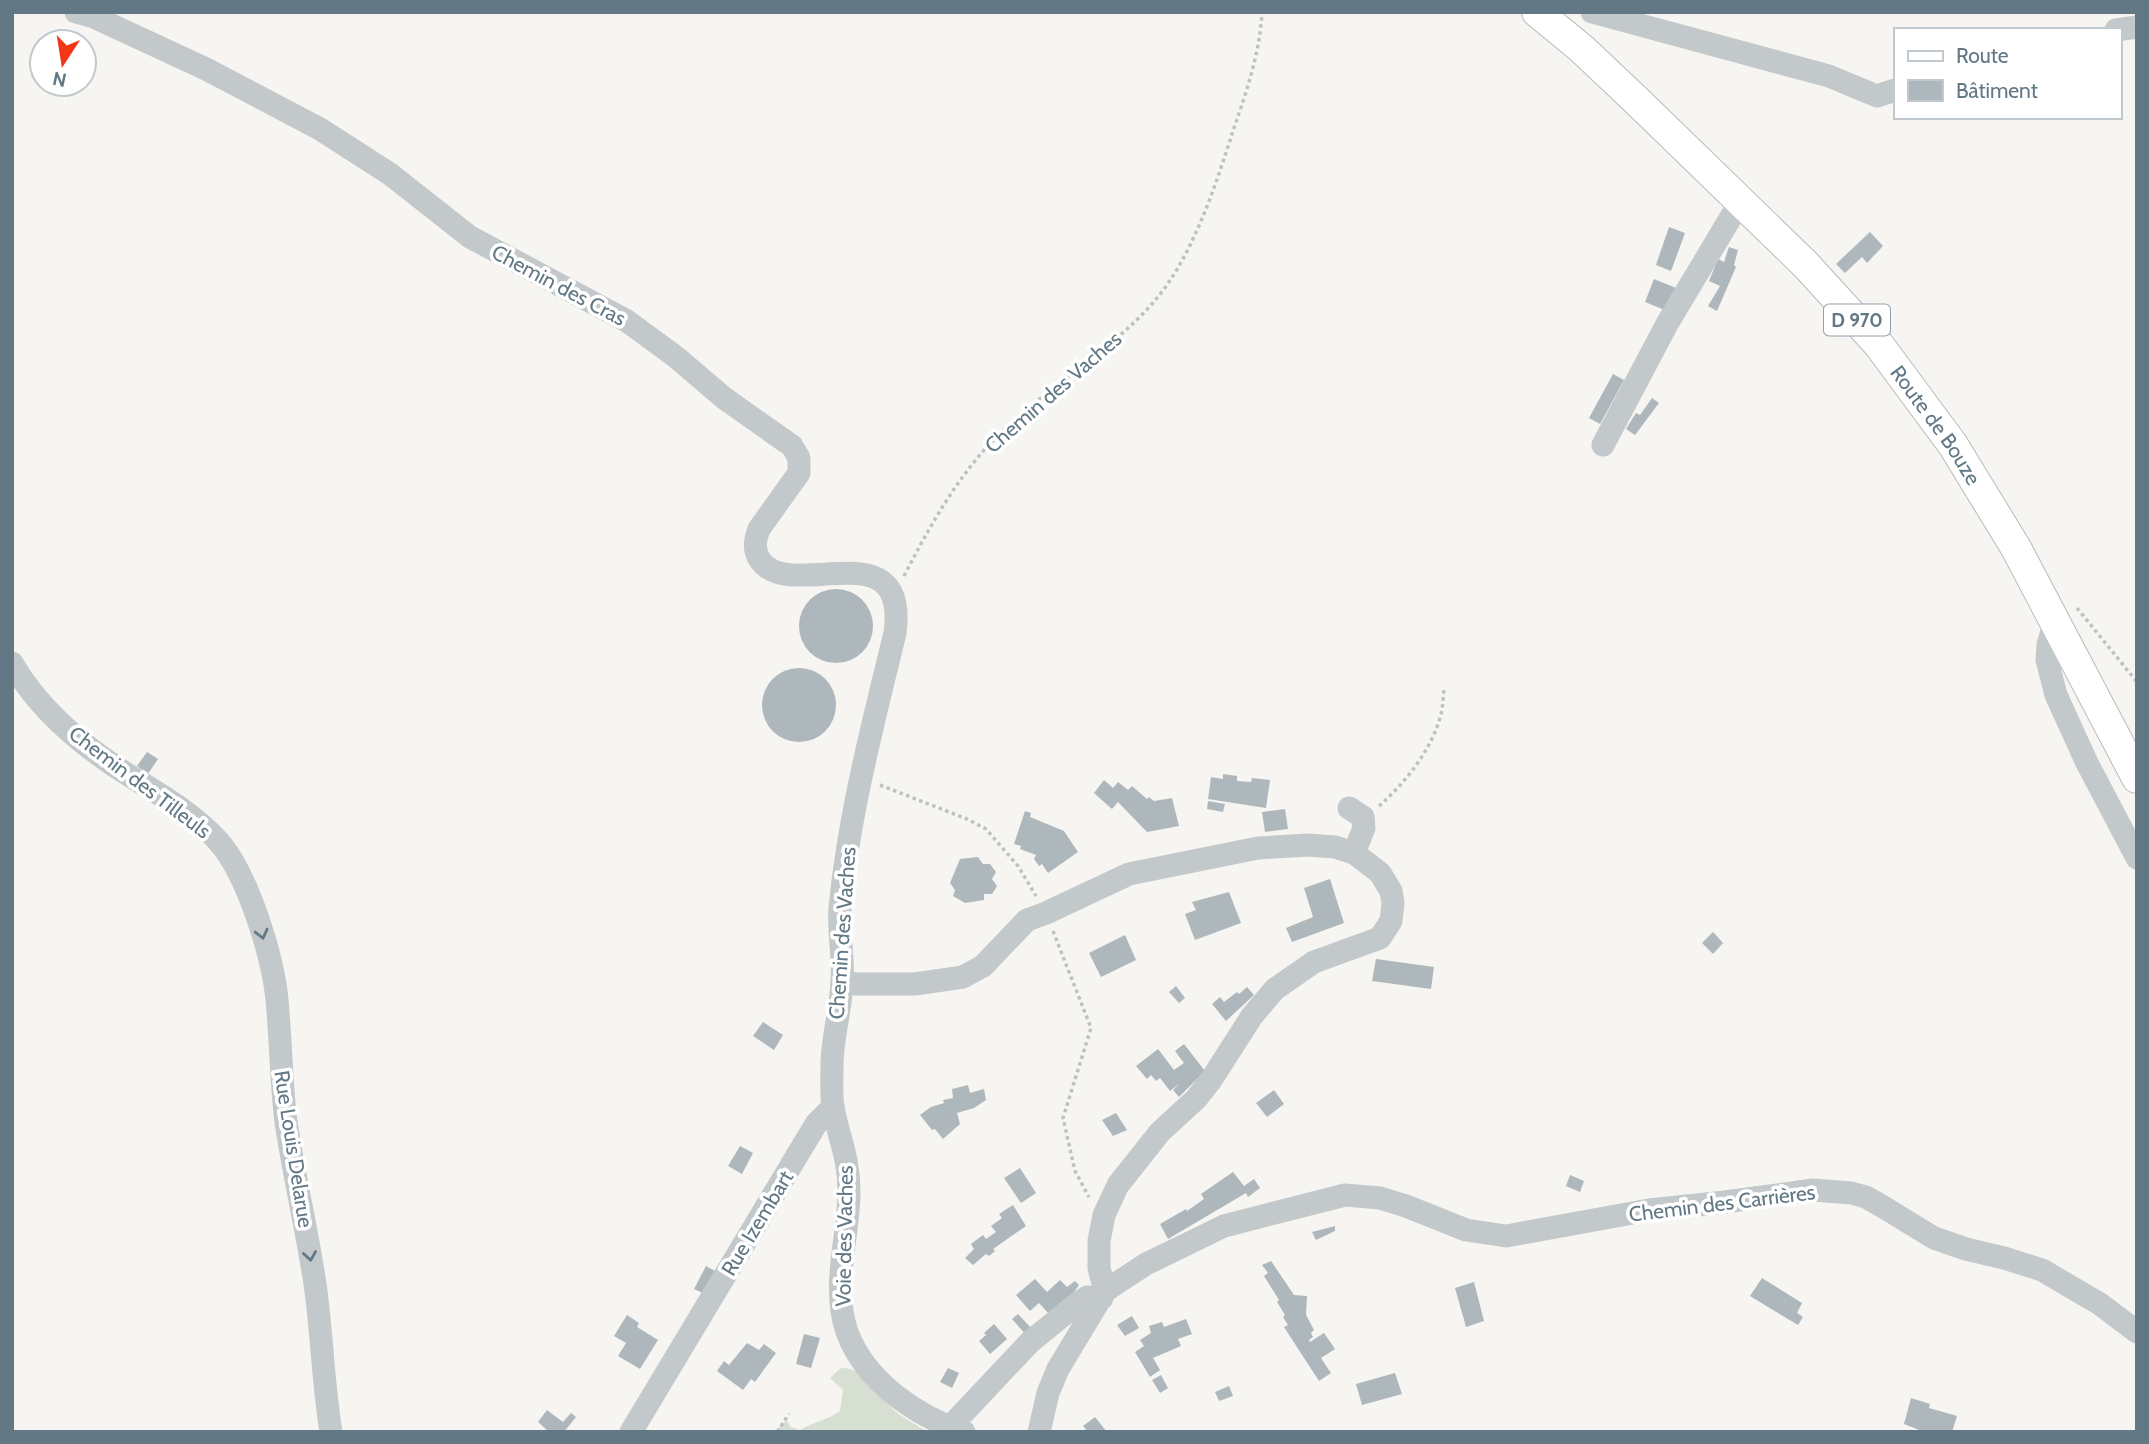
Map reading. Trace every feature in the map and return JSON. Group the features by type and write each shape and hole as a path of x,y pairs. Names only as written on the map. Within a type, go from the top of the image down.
{"main road":[{"name":"Route de Bouze","path":"1536,12 1582,49 1806,265 1879,345 1953,444 2016,548 2137,778"}],"street":[{"name":"Chemin des Cras","path":"76,12 94,17 206,69 320,129 390,174 470,237 627,321 797,452 799,473 755,538 757,554 765,566 782,573 846,572 871,576 891,592"},
{"path":"1592,12 1829,76 1877,96 1894,90"},
{"path":"1603,444 1667,324 1740,202"},
{"name":"Chemin des Vaches","path":"833,1107 832,1062 842,981 839,911 860,779 895,633 897,612 891,592"},
{"path":"2055,621 2046,660 2056,695 2087,763 2137,858"},
{"name":"Chemin des Tilleuls","path":"12,663 36,697 70,731 100,755 162,794 191,817 220,843 237,871"},
{"path":"1354,853 1364,828 1356,813"},
{"path":"842,981 855,984 915,984 963,976 983,966 1027,920 1129,874 1258,848 1308,845 1335,847 1354,853 1380,873 1391,891 1393,912 1387,930 1380,938 1314,962 1275,989 1252,1016 1203,1090 1143,1152 1118,1185 1104,1215 1098,1255 1104,1295 1058,1369 1048,1394 1039,1432"},
{"name":"Rue Louis Delarue","path":"237,871 250,895 259,922 277,998 286,1117 293,1171 302,1201 315,1288 331,1432"},
{"name":"Rue Izembart","path":"631,1432 816,1124 833,1107"},
{"name":"Voie des Vaches","path":"833,1107 844,1146 848,1176 848,1209 840,1290 847,1332 861,1359 882,1384 926,1414 957,1429"},
{"name":"Chemin des Carrières","path":"1104,1295 1146,1264 1224,1226 1345,1195 1363,1195 1395,1203 1466,1230 1506,1236 1649,1210 1813,1190 1866,1197 1934,1238 1966,1250 2042,1270 2099,1304 2137,1332"},
{"path":"957,1429 1030,1342 1087,1297 1104,1295"}],"path":[{"name":"Chemin des Vaches","path":"891,592 900,584 947,497 988,445 1058,383 1136,322 1170,281 1186,252 1217,180 1248,87 1262,12"},
{"path":"1356,813 1381,806 1415,768 1439,724 1444,688"},
{"path":"860,779 967,819 986,829 1018,866 1046,913 1091,1028 1063,1118 1075,1171 1090,1198 1104,1215"},
{"path":"777,1432 789,1414"}],"shaded area":[{"path":"841,1368 857,1372 864,1377 897,1412 927,1432 775,1432 786,1420 791,1427 800,1430 840,1411 843,1390 830,1378"}],"building":[{"path":"1669,227 1685,233 1671,271 1656,265"},
{"path":"1870,232 1883,246 1867,263 1862,257 1845,273 1836,264"},
{"path":"1729,247 1738,250 1734,265 1736,267 1717,311 1708,306 1720,286 1709,281 1718,259 1724,262"},
{"path":"1654,279 1676,288 1667,311 1645,302"},
{"path":"1613,374 1624,380 1600,424 1589,418"},
{"path":"1652,398 1659,403 1635,435 1626,429 1636,413 1640,415"},
{"path":"836,589 850,592 862,600 870,612 873,626 870,640 862,652 850,660 836,663 822,660 810,652 802,640 799,626 802,612 810,600 822,592"},
{"path":"799,668 813,671 825,679 833,691 836,705 833,719 825,731 813,739 799,742 785,739 773,731 765,719 762,705 765,691 773,679 785,671"},
{"path":"147,752 158,759 148,774 137,766"},
{"path":"1223,774 1237,776 1237,781 1251,782 1252,778 1270,780 1266,808 1208,799 1211,777 1223,779"},
{"path":"1104,780 1113,788 1118,782 1128,790 1132,786 1147,799 1149,797 1154,801 1172,798 1179,826 1147,832 1118,802 1112,809 1094,793"},
{"path":"1208,801 1225,804 1223,812 1207,809"},
{"path":"1285,809 1288,829 1265,832 1262,812"},
{"path":"1025,811 1031,813 1030,817 1064,831 1078,852 1048,873 1042,864 1039,866 1034,859 1036,855 1014,844"},
{"path":"978,857 983,864 990,864 996,872 992,879 997,886 992,894 984,894 984,900 965,903 953,896 955,890 950,883 960,859"},
{"path":"1330,879 1344,923 1292,942 1286,928 1313,917 1304,888"},
{"path":"1229,892 1241,923 1195,940 1185,914 1196,910 1192,902"},
{"path":"1713,932 1723,943 1713,954 1702,943"},
{"path":"1125,935 1136,960 1101,977 1089,953"},
{"path":"1376,959 1434,967 1431,989 1372,981"},
{"path":"1176,986 1185,998 1179,1003 1169,992"},
{"path":"1247,987 1254,995 1226,1021 1212,1004 1220,997 1224,1002"},
{"path":"763,1022 783,1035 774,1050 753,1036"},
{"path":"1184,1044 1205,1071 1179,1097 1173,1090 1180,1083 1170,1091 1160,1078 1156,1081 1151,1075 1147,1079 1136,1066 1158,1049 1174,1070 1184,1063 1175,1051"},
{"path":"968,1085 970,1093 984,1089 986,1100 974,1108 957,1113 960,1124 943,1139 920,1115 931,1107 944,1103 943,1100 953,1098 952,1089"},
{"path":"1274,1090 1284,1104 1267,1117 1256,1103"},
{"path":"1116,1113 1127,1130 1113,1136 1102,1120"},
{"path":"740,1146 753,1153 742,1174 728,1166"},
{"path":"1020,1168 1036,1193 1021,1203 1004,1178"},
{"path":"1233,1172 1244,1186 1254,1179 1260,1188 1248,1197 1246,1193 1168,1239 1160,1224 1204,1199 1201,1194"},
{"path":"1570,1175 1584,1181 1580,1192 1566,1186"},
{"path":"1013,1205 1026,1226 993,1249 995,1251 989,1256 986,1254 973,1265 965,1258 974,1249 971,1244 983,1235 986,1239 996,1232 991,1226 1002,1218 999,1214"},
{"path":"1335,1226 1335,1231 1316,1240 1312,1232"},
{"path":"1271,1261 1294,1295 1307,1296 1306,1315 1314,1330 1310,1342 1324,1333 1335,1349 1321,1358 1331,1373 1319,1381 1284,1327 1288,1325 1283,1317 1285,1315 1264,1276 1268,1273 1262,1265"},
{"path":"706,1266 717,1272 705,1294 694,1289"},
{"path":"1762,1278 1802,1303 1797,1313 1803,1317 1798,1325 1750,1296"},
{"path":"1035,1279 1047,1292 1060,1280 1067,1287 1075,1281 1079,1285 1050,1315 1039,1303 1030,1311 1016,1295"},
{"path":"1474,1282 1484,1321 1466,1327 1455,1288"},
{"path":"1018,1314 1032,1329 1026,1335 1012,1319"},
{"path":"627,1315 639,1323 637,1327 658,1340 640,1369 618,1356 626,1343 614,1336"},
{"path":"1132,1316 1139,1328 1125,1336 1117,1325"},
{"path":"1186,1319 1192,1334 1178,1339 1181,1346 1153,1358 1160,1370 1150,1377 1135,1352 1144,1346 1140,1340 1151,1333 1149,1326 1162,1322 1164,1327"},
{"path":"994,1324 1007,1339 990,1354 979,1341"},
{"path":"804,1334 820,1338 811,1368 796,1364"},
{"path":"747,1343 759,1350 764,1344 776,1353 755,1382 751,1379 743,1390 717,1371 724,1361 729,1365"},
{"path":"948,1368 959,1373 952,1388 940,1382"},
{"path":"1395,1373 1402,1394 1362,1405 1356,1384"},
{"path":"1161,1375 1168,1388 1160,1393 1152,1380"},
{"path":"1229,1386 1233,1396 1219,1401 1215,1392"},
{"path":"1911,1398 1930,1404 1929,1408 1957,1416 1952,1432 1924,1432 1904,1424"},
{"path":"547,1410 563,1422 571,1413 576,1417 564,1432 549,1432 538,1422"},
{"path":"1095,1417 1107,1432 1088,1432 1083,1426"}]}
